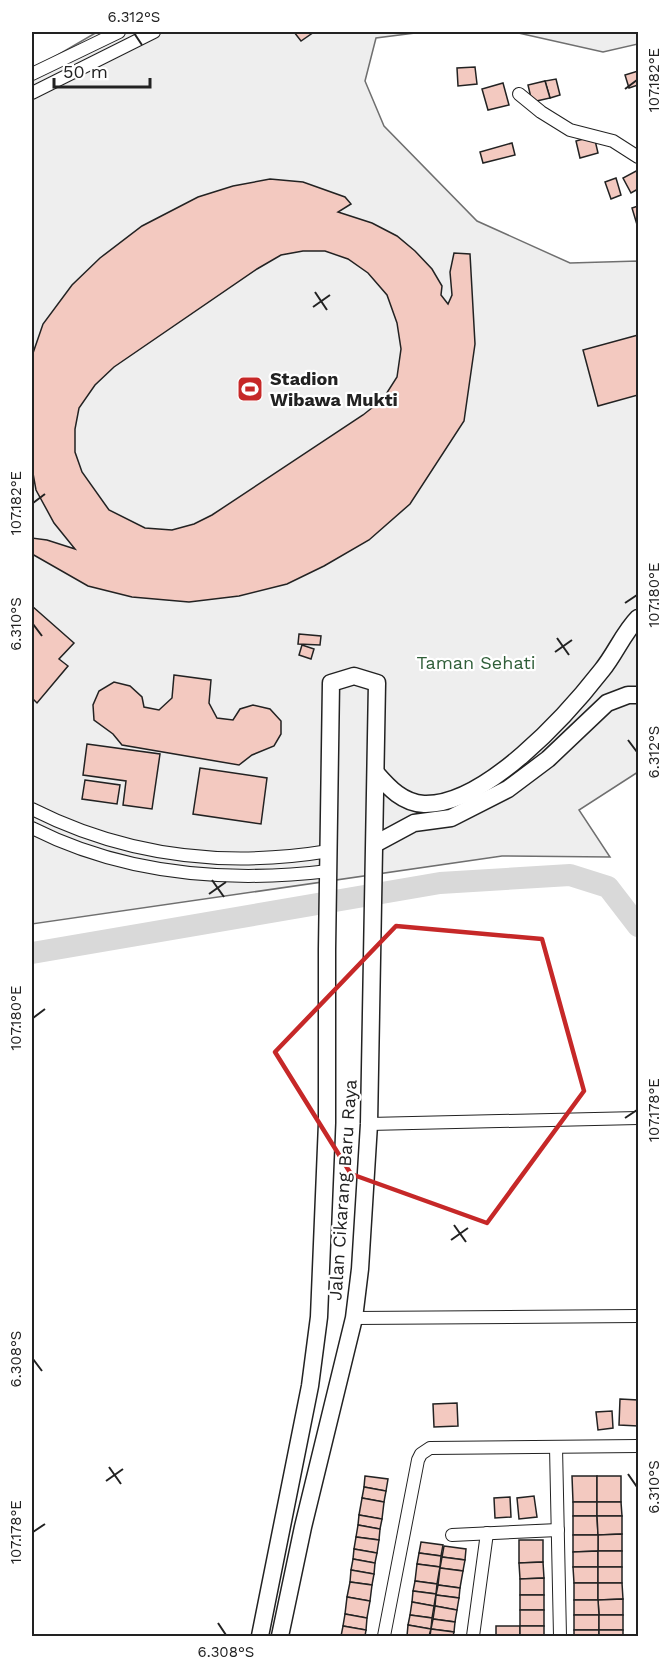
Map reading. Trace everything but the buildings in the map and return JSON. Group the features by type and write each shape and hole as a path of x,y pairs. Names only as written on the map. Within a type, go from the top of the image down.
{"main road":[{"path":"376,773 401,797 424,804 455,799 498,775 537,742 581,694 603,669 639,618"},
{"name":"Jalan Cikarang Baru Raya","path":"260,1636 310,1386 319,1317 327,1123 327,949 332,683 342,678 360,677 377,683 369,1124 360,1269 354,1318 303,1527 280,1636"},
{"path":"375,844 414,823 451,818 500,794 548,759 607,703 628,695 639,695"}],"street":[{"path":"32,75 119,32"},
{"path":"33,90 154,32"},
{"path":"519,94 541,112 570,130 614,141 639,157"},
{"path":"32,809 92,835 174,855 259,860 329,851"},
{"path":"32,828 90,852 137,866 184,874 242,878 328,872"},
{"path":"369,1124 639,1118"},
{"path":"354,1318 639,1316"},
{"path":"384,1636 421,1454 430,1448 639,1446"},
{"path":"556,1447 560,1636"},
{"path":"452,1535 558,1530"},
{"path":"473,1636 487,1533"}],"highlighted area":[{"path":"396,926 542,939 584,1091 487,1223 351,1174 275,1052"}],"green space":[{"name":"Taman Sehati","path":"97,32 423,32 376,38 365,81 384,126 477,221 570,263 638,261 638,772 579,810 610,857 502,856 32,924 32,70"},
{"path":"514,32 638,32 638,44 603,52"}],"waterway":[{"path":"32,953 440,883 570,875 608,887 638,926"}],"place":[{"name":"Stadion Wibawa Mukti","path":"250,389"}]}
